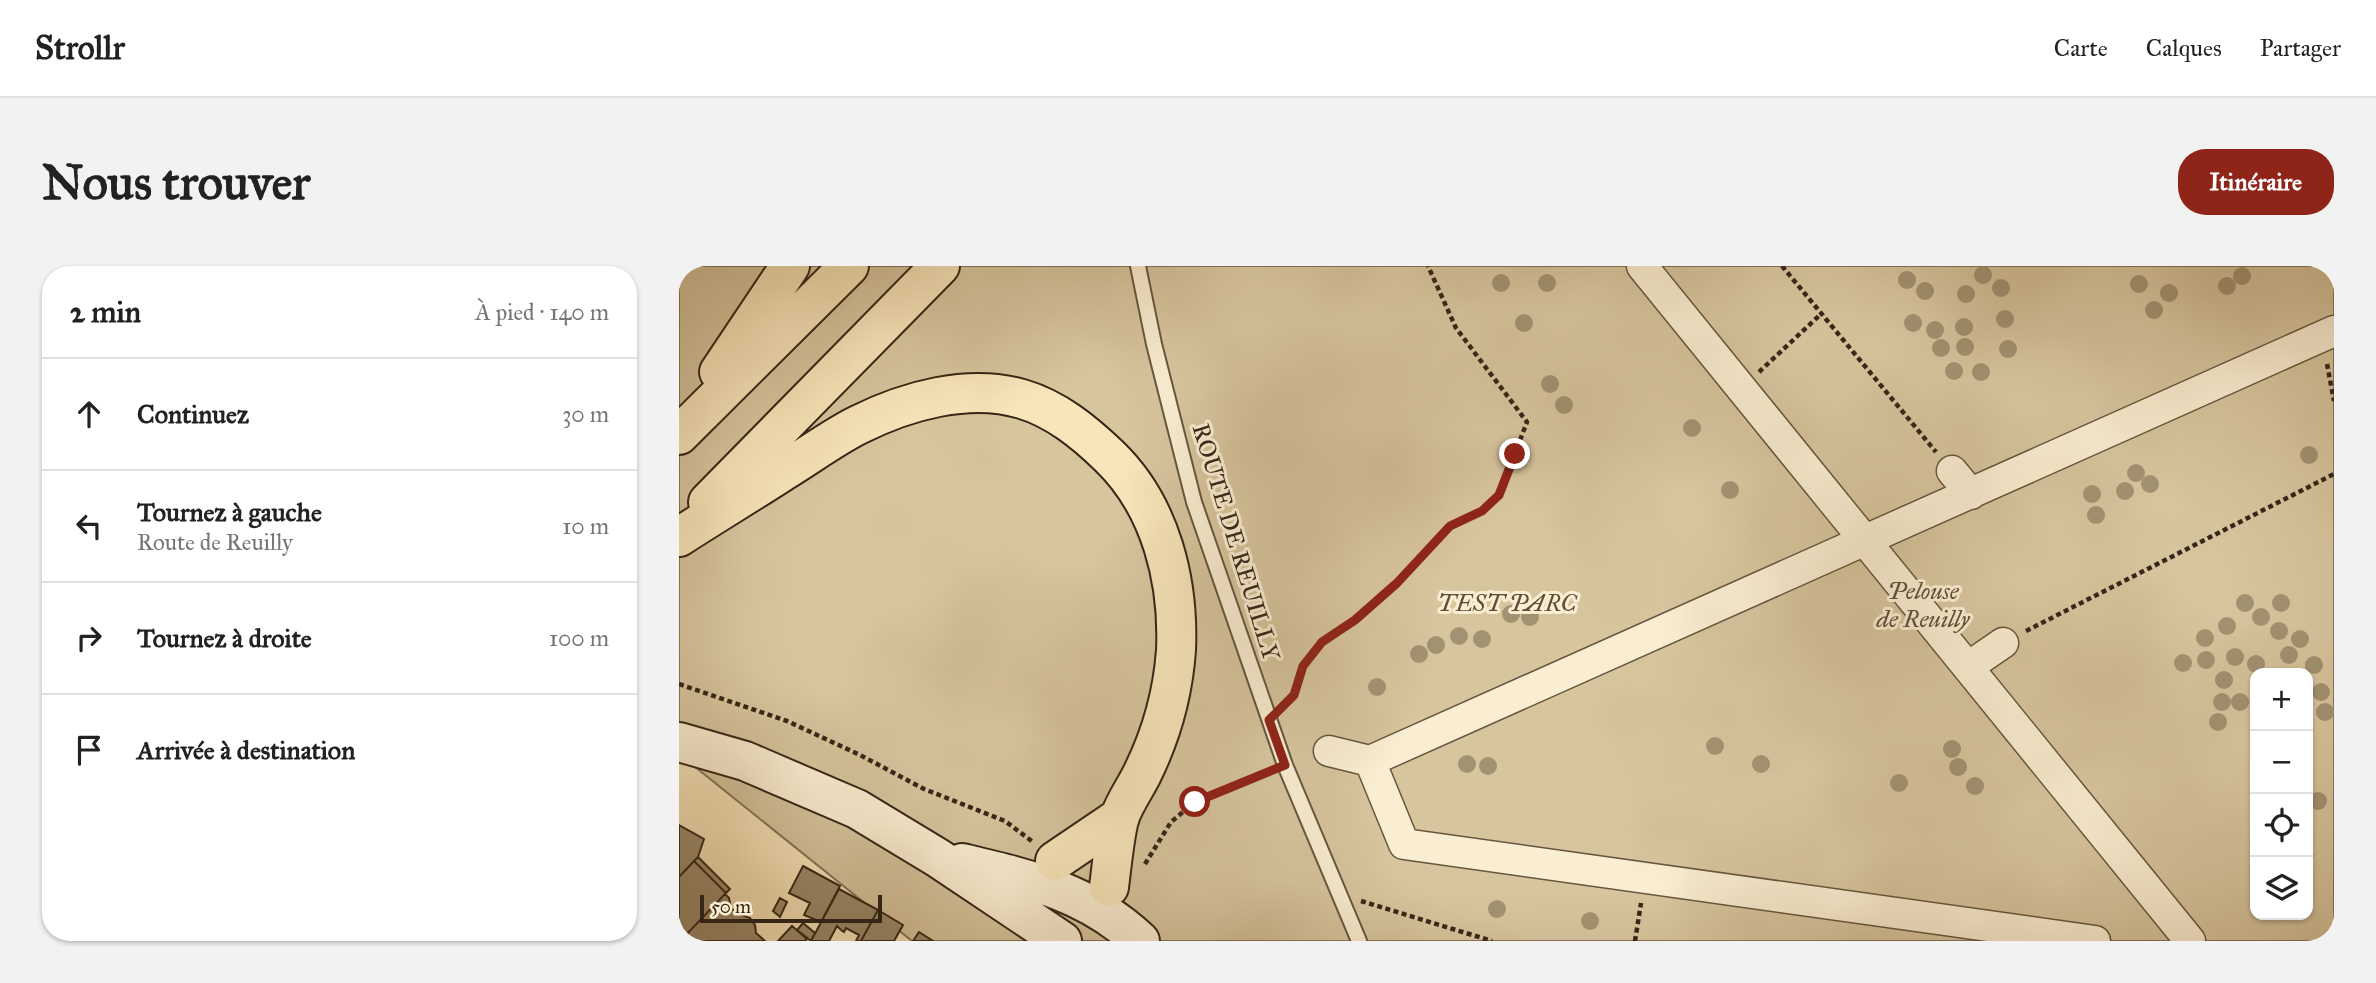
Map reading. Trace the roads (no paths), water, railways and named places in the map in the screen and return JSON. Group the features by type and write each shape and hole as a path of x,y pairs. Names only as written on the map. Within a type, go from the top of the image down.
{"highway":[{"path":"679,434 790,266"},
{"path":"679,434 849,266"},
{"path":"679,531 940,266"},
{"path":"679,537 857,425 929,400 960,394 1021,399 1054,412 1094,442 1119,466 1140,494 1160,535 1172,579 1177,625 1173,678 1168,702 1155,745 1120,817 1115,904"},
{"path":"1040,861 1120,817"}],"street":[{"path":"1642,266 2190,941"},
{"path":"1329,751 1370,761 1865,541 1961,482 2328,344"},
{"path":"1968,667 2003,643"},
{"path":"679,742 745,761 846,804 938,858 1062,941"},
{"path":"1370,761 1404,844 2095,941"},
{"path":"938,858 1040,861 1079,897 1115,904 1140,941"}],"lane":[{"name":"ROUTE DE REUILLY","path":"1138,266 1154,344 1194,502 1285,765 1359,941"}],"park label":[{"name":"TEST PARC","path":"1507,603"},
{"name":"Pelouse de Reuilly","path":"1923,605"}]}
